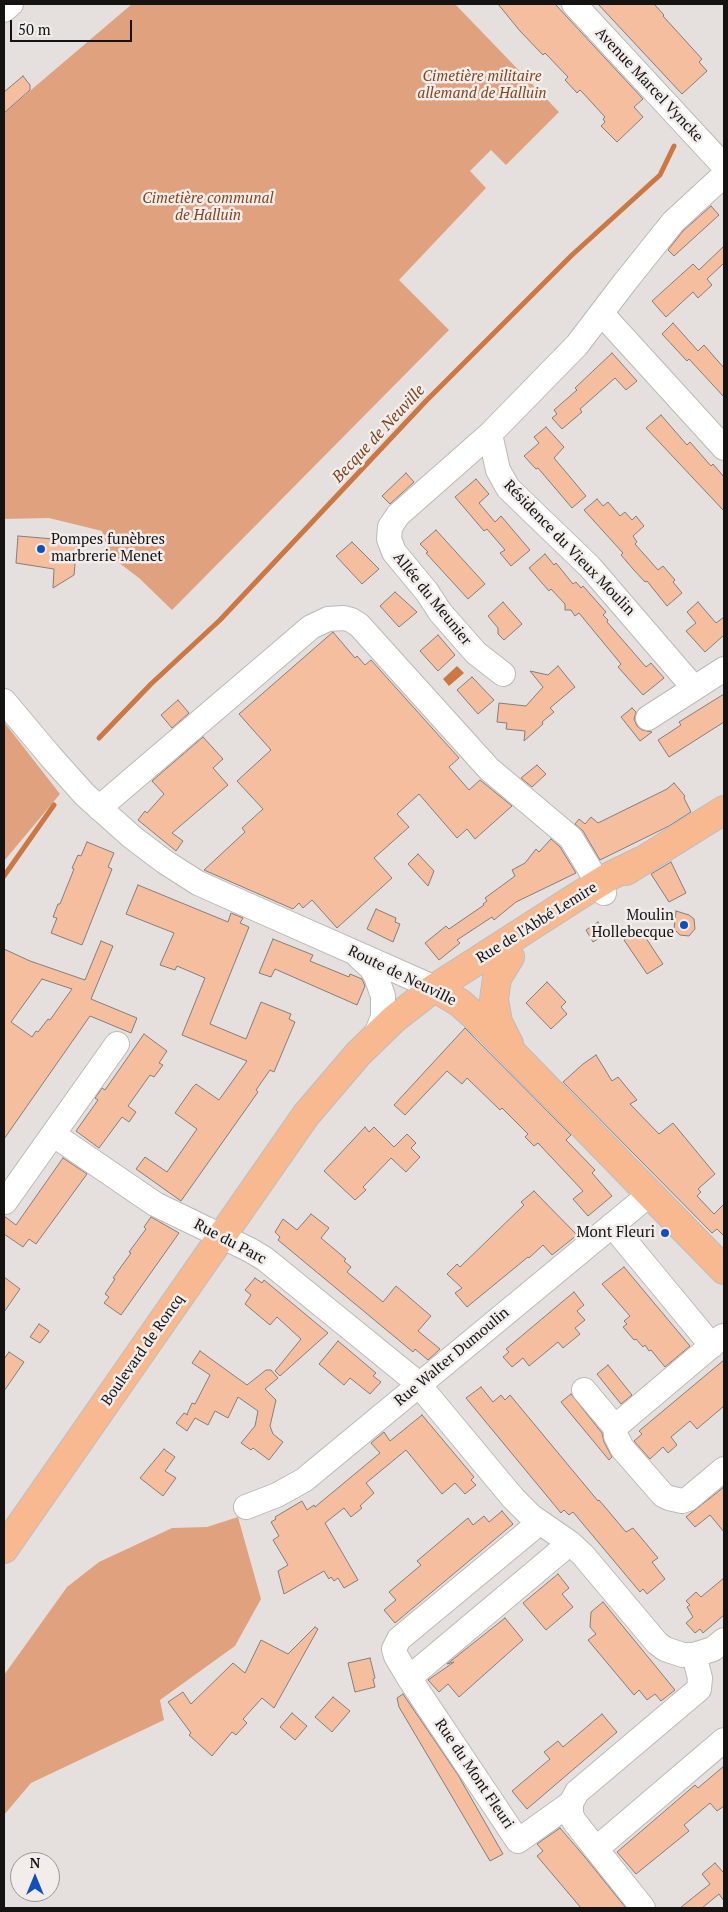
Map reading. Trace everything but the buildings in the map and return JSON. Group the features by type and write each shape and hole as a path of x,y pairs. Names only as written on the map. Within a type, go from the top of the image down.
{"main road":[{"name":"Rue de l'Abbé Lemire","path":"442,992 641,861 724,810"},
{"name":"Rue de l'Abbé Lemire","path":"442,992 510,957 590,906 601,888"},
{"path":"510,957 497,978 494,1000 498,1022 504,1036 524,1065"},
{"name":"Boulevard de Roncq","path":"4,1549 306,1115 375,1037 410,1006 442,992"},
{"name":"Boulevard de Roncq","path":"282,1151 313,1116 407,1028 442,992"},
{"name":"Route de Neuville","path":"442,992 472,1013 724,1270"}],"street":[{"path":"4,10 11,4"},
{"name":"Avenue Marcel Vyncke","path":"574,4 724,166"},
{"path":"490,434 563,360 602,314 673,222 724,175"},
{"path":"602,314 724,448"},
{"name":"Allée du Meunier","path":"490,434 398,515 390,527 389,539 394,552 428,592 440,612 476,653 503,674"},
{"name":"Résidence du Vieux Moulin","path":"490,434 498,470 508,488 590,567 694,688"},
{"path":"99,808 311,627 328,619 344,618 359,625 489,769 571,838 601,888"},
{"path":"648,718 724,668"},
{"name":"Route de Neuville","path":"4,702 51,757 99,808 152,853 198,882 442,992"},
{"path":"349,950 371,968 381,986 384,1012 382,1024 375,1037"},
{"path":"5,1202 117,1044"},
{"name":"Rue du Parc","path":"54,1134 155,1204 265,1259 419,1385"},
{"name":"Rue Walter Dumoulin","path":"246,1507 277,1495 304,1480 650,1194"},
{"path":"612,1225 718,1341 615,1427"},
{"name":"Rue du Mont Fleuri","path":"419,1385 513,1498 539,1523 570,1543 583,1555 657,1643 673,1653 714,1651"},
{"path":"584,1390 615,1427 616,1436 622,1448 663,1495 682,1501 688,1499 724,1468"},
{"name":"Rue du Mont Fleuri","path":"539,1523 399,1639 394,1649 396,1656 410,1678 518,1841 571,1803 577,1792 699,1689 700,1678 714,1651"},
{"path":"410,1678 570,1543"},
{"path":"596,1849 724,1740"},
{"path":"571,1803 571,1814 574,1821 643,1908"}],"green space":[{"name":"Cimetière communal de Halluin","path":"132,4 455,4 559,112 506,165 491,150 470,171 486,188 399,280 449,330 172,610 139,578 110,556 102,531 49,518 4,519 4,113"},
{"path":"4,722 60,794 4,861"},
{"path":"238,1517 261,1599 235,1646 160,1700 164,1720 31,1783 4,1815 4,1675 67,1587 99,1562 172,1528 207,1527"}],"shaded area":[{"path":"457,666 464,673 449,686 443,679"}],"waterway":[{"name":"Becque de Neuville","path":"99,738 151,684 220,620 426,401 572,255 660,175 674,146"},
{"name":"Becque de Neuville","path":"4,876 54,805"}],"place":[{"name":"Pompes funèbres marbrerie Menet","path":"41,549"},
{"name":"Moulin Hollebecque","path":"684,925"},
{"name":"Mont Fleuri","path":"665,1233"}],"park label":[{"name":"Cimetière militaire allemand de Halluin","path":"482,86"}]}
